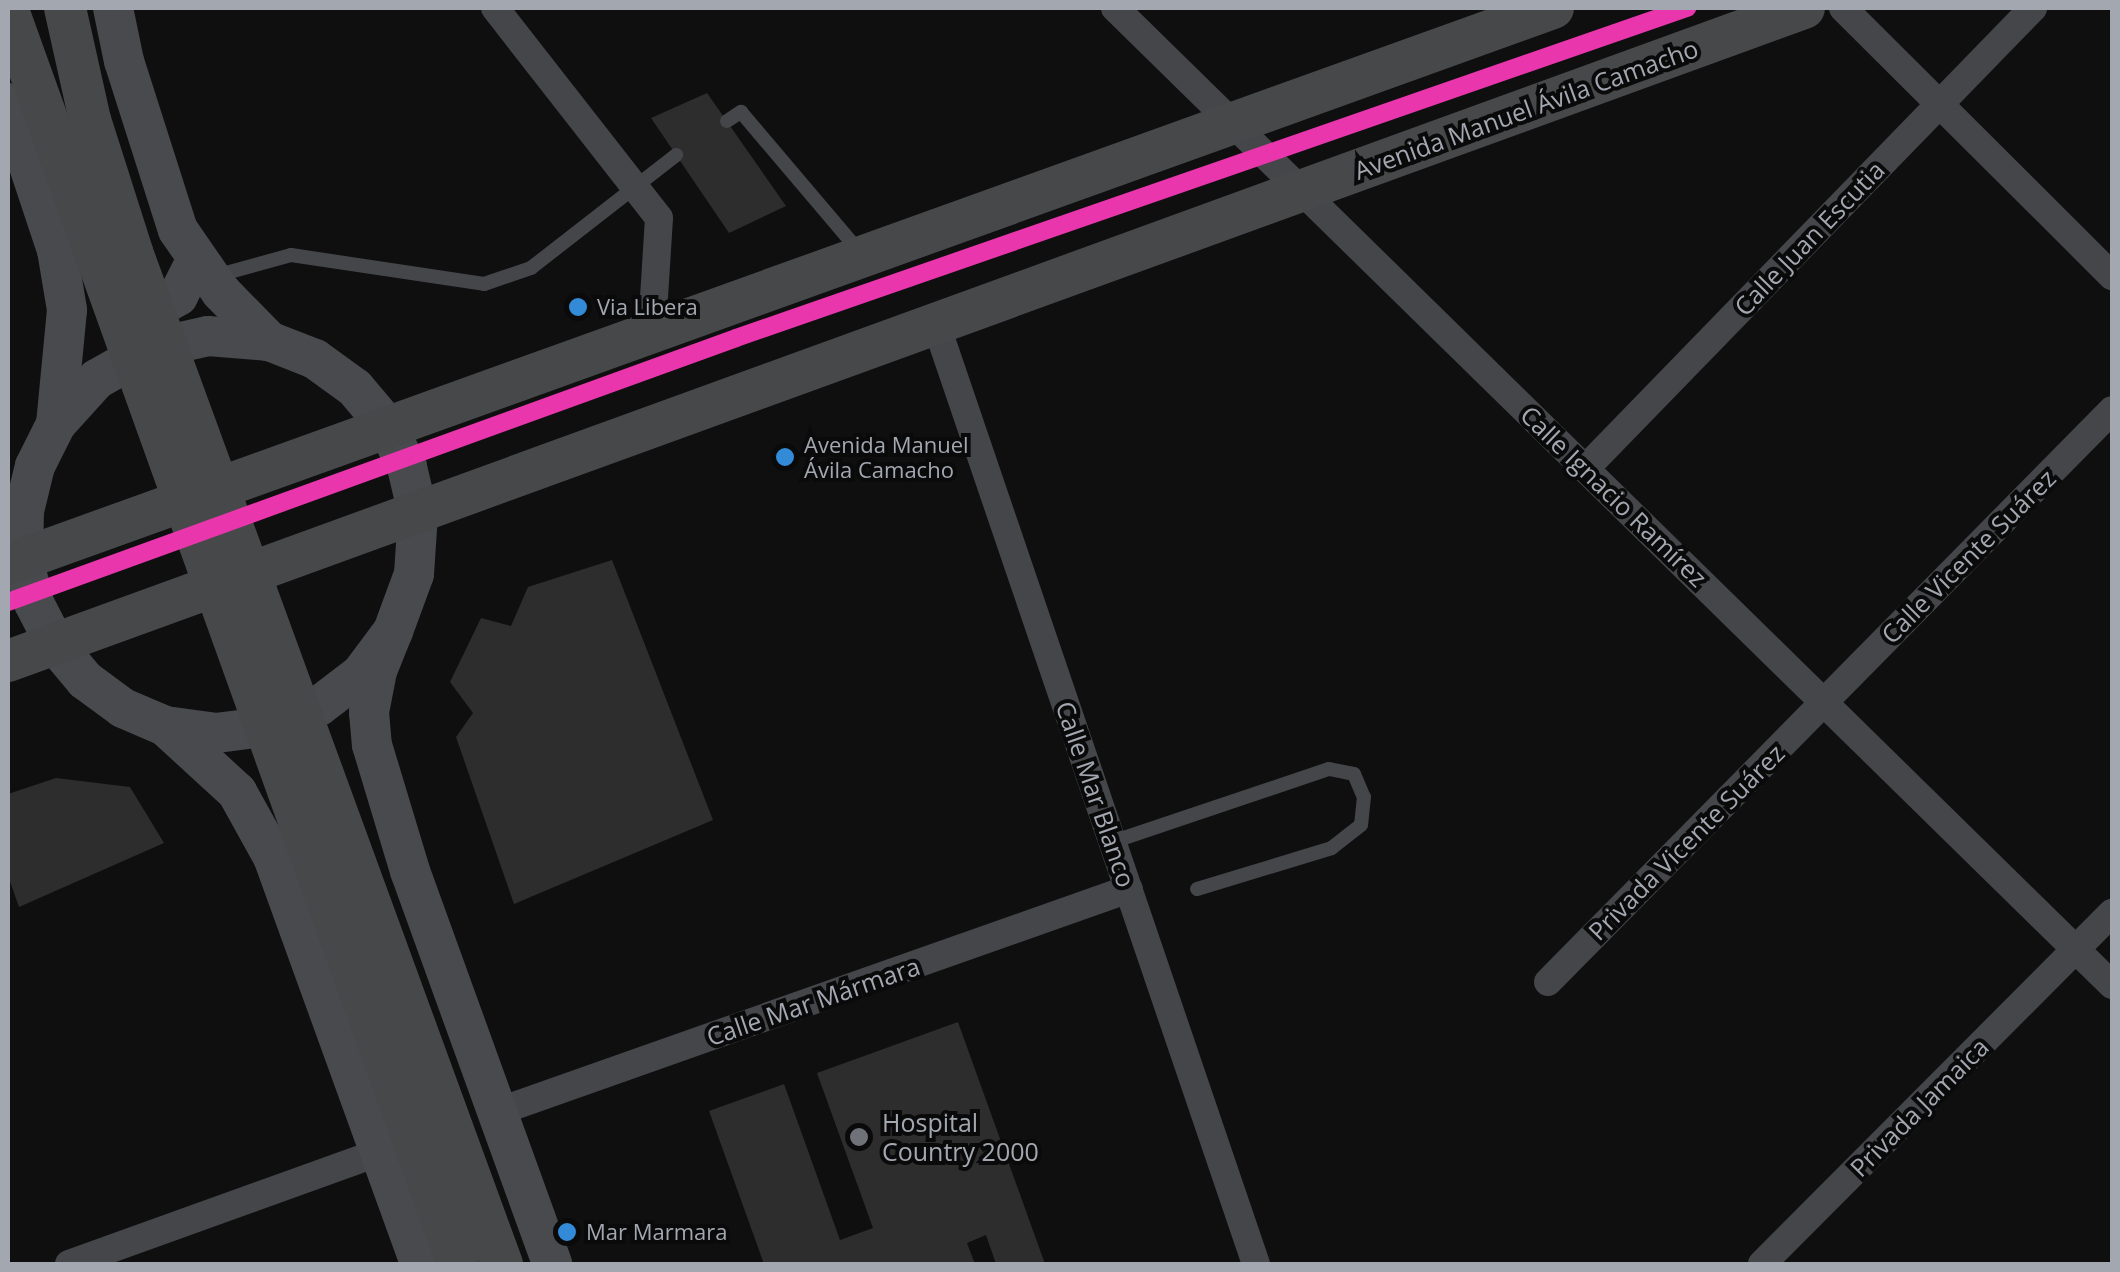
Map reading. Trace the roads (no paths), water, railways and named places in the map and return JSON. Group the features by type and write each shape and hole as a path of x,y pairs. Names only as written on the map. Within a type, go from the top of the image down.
{"main road":[{"path":"65,8 90,120 132,252 502,1264"},
{"path":"113,8 144,132 203,269 268,341"},
{"path":"16,561 1553,8"},
{"name":"Avenida Manuel Ávila Camacho","path":"8,661 1804,8"},
{"path":"8,10 458,1264"},
{"path":"12,128 64,297 66,367 56,424"},
{"path":"64,297 106,313 144,315 178,296 203,269"},
{"path":"420,1264 295,918 238,792 166,726 97,689 55,644 16,561 34,466 56,424 97,379 150,349 208,336 268,341 315,359 355,388 387,426 408,467 418,514 414,574 369,712 384,793 552,1264"},
{"path":"166,726 235,731 270,726 319,706 361,674 393,631"},
{"path":"295,918 290,884 295,868 332,834 379,836 410,870"}],"street":[{"path":"495,8 633,183 660,226 650,291 652,329"},
{"name":"Calle Ignacio Ramírez","path":"1115,8 2112,984"},
{"path":"1843,8 2112,276"},
{"name":"Calle Juan Escutia","path":"1585,469 2033,8"},
{"name":"Calle Mar Blanco","path":"936,324 1256,1264"},
{"name":"Calle Vicente Suárez","path":"1824,702 2112,410"},
{"name":"Privada Vicente Suárez","path":"1548,982 1824,702"},
{"name":"Calle Mar Mármara","path":"497,1112 1129,889"},
{"name":"Privada Jamaica","path":"1762,1264 2112,914"},
{"path":"69,1264 378,1153"}],"lane":[{"path":"727,121 741,112 864,256"},
{"path":"203,269 291,256 484,284 530,268 633,183 676,155"},
{"path":"1112,842 1329,769 1354,774 1364,797 1361,826 1332,848 1196,888"}],"place":[{"name":"Via Libera","path":"578,307"},
{"name":"Avenida Manuel Ávila Camacho","path":"785,457"},
{"name":"Hospital Country 2000","path":"859,1137"},
{"name":"Mar Marmara","path":"567,1232"}]}
